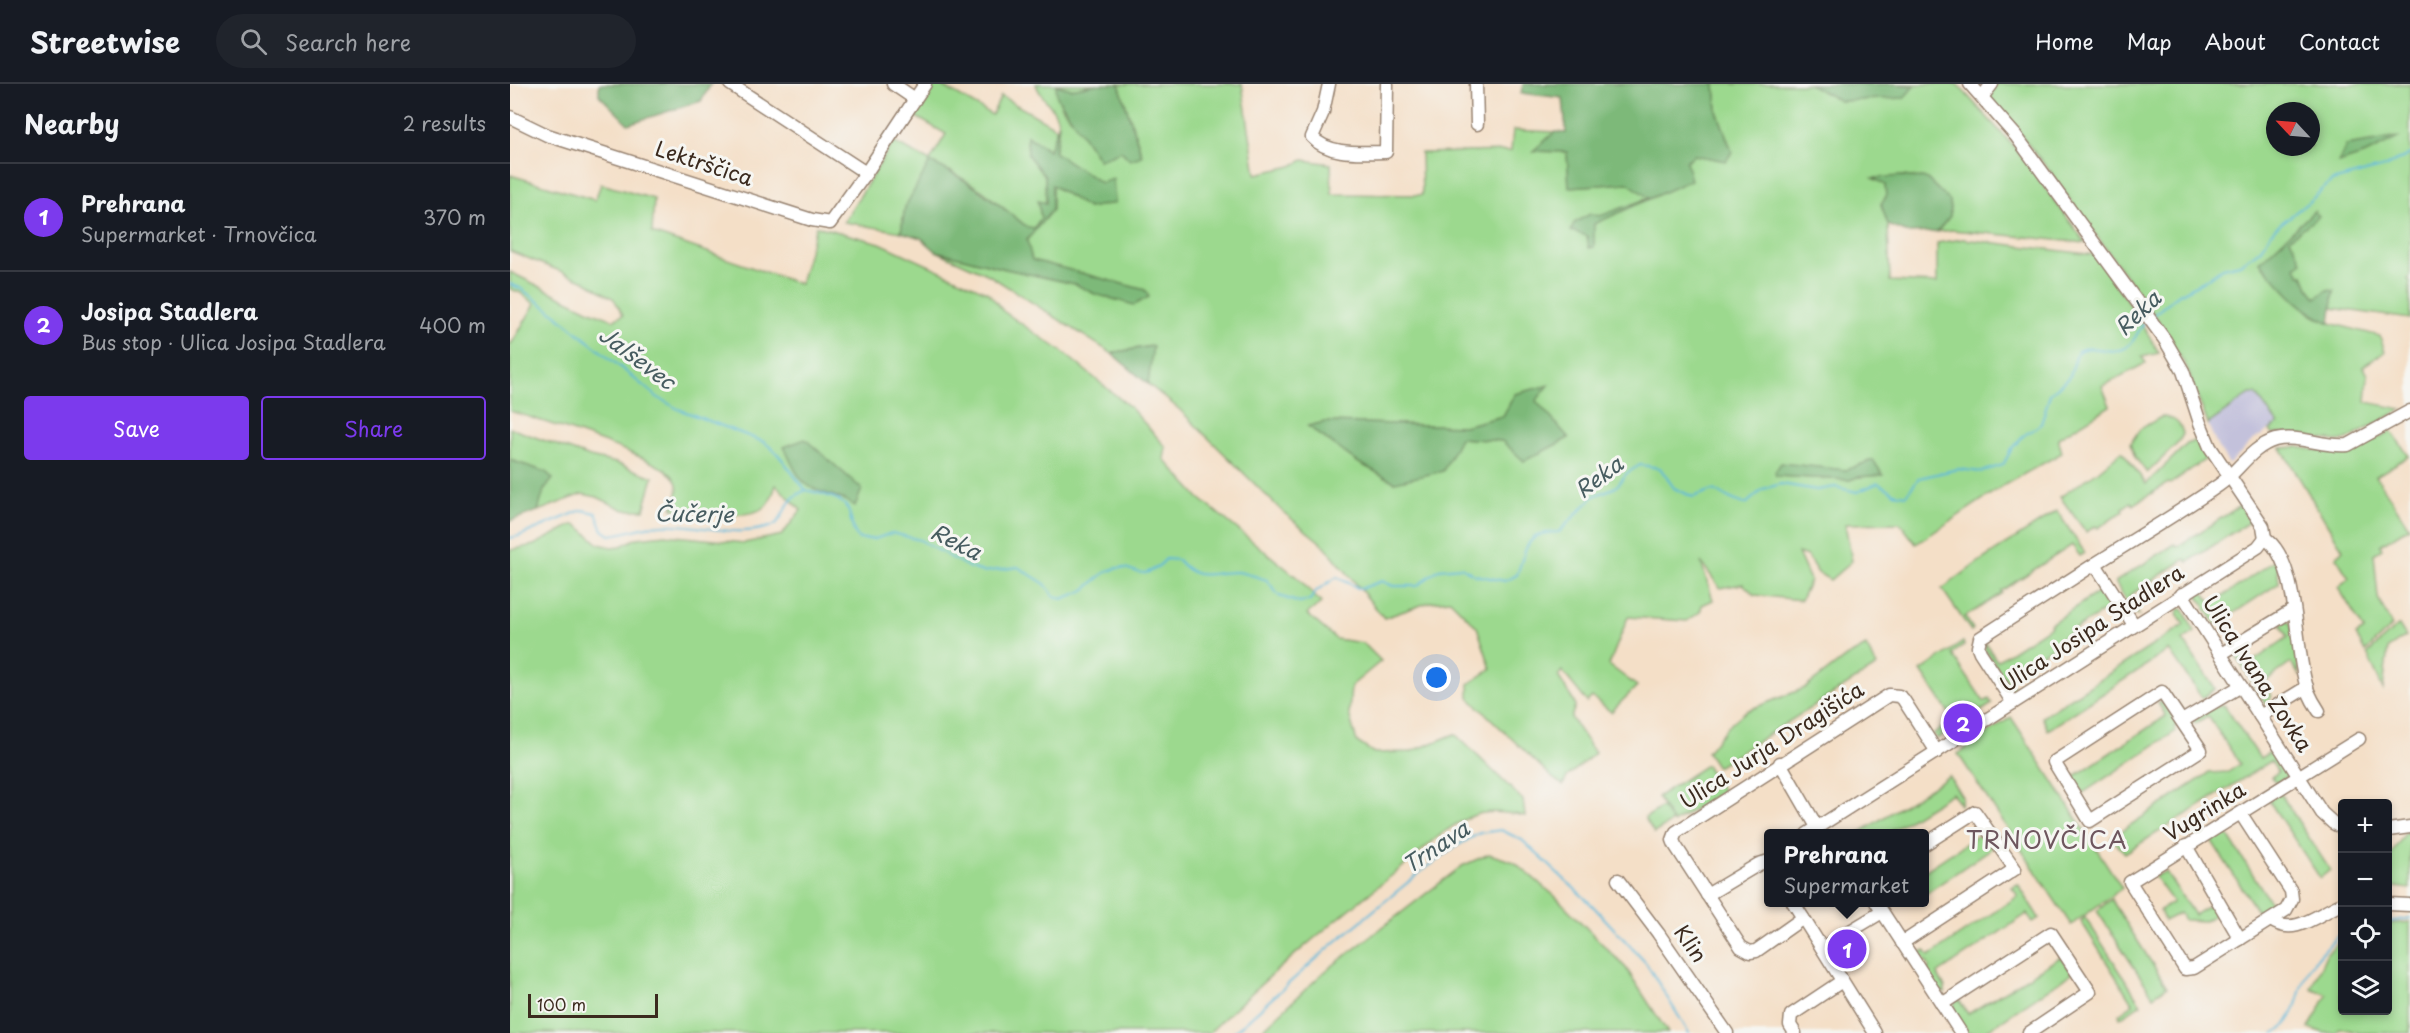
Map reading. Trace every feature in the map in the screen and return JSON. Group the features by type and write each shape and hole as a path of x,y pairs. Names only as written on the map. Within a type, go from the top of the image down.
{"street":[{"path":"730,84 867,173"},
{"path":"893,84 915,99"},
{"name":"Lektrščica","path":"510,117 547,135 812,220 830,223 867,173 925,84"},
{"path":"1329,84 1323,112 1312,137 1318,144 1342,151 1386,152 1387,84"},
{"path":"1476,84 1477,124"},
{"path":"1970,84 2016,136 2166,340 2183,371 2202,430 2216,458 2264,526 2265,538 2274,545 2285,565 2307,687 2319,711"},
{"path":"1982,97 1992,84"},
{"path":"2013,703 1980,652 1978,647 1980,638 2230,476 2246,458 2274,441 2289,440 2337,447 2348,446 2410,411"},
{"name":"Ulica Josipa Stadlera","path":"1814,829 2258,547 2265,538"},
{"path":"2095,564 2134,626"},
{"name":"Ulica Ivana Zovka","path":"2182,594 2322,813 2338,825"},
{"path":"2221,654 2293,610"},
{"path":"2182,721 2241,686"},
{"path":"2260,716 2307,687"},
{"path":"2162,692 2182,721 2201,750 2090,820 2054,762 2162,692"},
{"name":"Ulica Jurja Dragišića","path":"1707,895 1675,845 1674,836 1680,829 1889,695 1903,699 1936,752"},
{"name":"Ulica Ivana Zovka","path":"2299,776 2359,739"},
{"name":"Ulica Josipa Stadlera","path":"1780,764 1812,829"},
{"name":"Vugrinka","path":"2240,939 2194,968 2185,969 2130,882 2299,776"},
{"path":"1902,943 2015,869 1975,812 1929,841"},
{"path":"2186,846 2240,939 2286,910 2292,894 2241,813"},
{"path":"2392,829 2410,827"},
{"path":"1764,862 1707,895 1741,947 1750,952 1756,951 1803,918"},
{"name":"Klin","path":"1618,879 1727,1033"},
{"path":"2392,903 2410,905"},
{"path":"2271,920 2283,926 2307,923 2338,906"},
{"path":"1796,907 1875,1033"},
{"path":"1822,948 1879,907 1959,1032"},
{"path":"1942,1004 2051,933 2090,992 2029,1033"},
{"path":"1795,1033 1790,1025 1791,1015 1842,981"}],"shaded area":[{"path":"2250,394 2256,394 2278,424 2252,441 2229,464 2217,446 2208,424"}],"green space":[{"path":"599,84 711,84 701,101 628,124 599,95"},
{"path":"929,84 939,84 992,115 1001,96 1057,128 1049,150 1027,136 1028,155 1045,177 1046,204 1038,201 1041,218 1034,228 1027,227 983,191 950,171 905,207 901,232 844,222 893,142 930,161 946,134 911,114"},
{"path":"1036,84 1098,84 1071,89 1057,85 1059,98 1065,111 1074,122 1101,140 1142,155 1119,84 1242,84 1256,174 1292,166 1303,160 1331,164 1332,194 1422,195 1421,153 1511,151 1513,130 1555,132 1533,151 1567,152 1569,187 1628,183 1686,161 1694,155 1726,161 1732,152 1717,111 1715,84 1809,84 1840,101 1867,99 1913,86 1894,84 1957,84 2016,149 2086,243 1952,230 1937,232 1950,216 1950,201 1927,179 1902,176 1874,179 1885,184 1886,197 1881,204 1888,225 1890,281 1937,283 1937,243 1963,239 2095,255 2135,312 2159,353 2142,357 2146,363 2102,386 2110,406 2058,438 2062,453 2006,484 1916,544 1900,523 1845,524 1852,561 1830,580 1818,573 1807,556 1798,553 1810,580 1801,600 1755,595 1743,584 1720,588 1701,562 1713,600 1702,605 1700,612 1687,621 1628,617 1609,665 1637,686 1611,712 1592,697 1587,702 1562,671 1558,676 1574,702 1571,718 1595,753 1567,777 1563,785 1469,698 1469,684 1491,669 1477,627 1450,600 1430,602 1384,618 1325,546 1283,512 1180,410 1148,384 1152,346 1111,353 989,275 936,251 1075,284 1095,294 1144,290 1032,260 1026,241 1051,210 1052,185 1088,208 1115,203 1101,184 1054,152 1058,137 1057,117","holes":["1548,386 1502,441 1459,438 1395,482 1359,463 1308,426 1325,422 1464,426 1503,416 1515,394","1873,460 1882,475 1857,477 1850,480 1777,476 1846,470"]},
{"path":"1098,84 1119,84 1142,156 1130,160 1121,151 1099,160 1057,97 1056,85 1071,89"},
{"path":"1523,84 1715,84 1717,111 1732,152 1726,161 1694,155 1686,161 1691,180 1594,224 1594,247 1589,248 1587,236 1571,231 1574,223 1590,214 1600,216 1649,198 1628,183 1569,187 1567,152 1533,151 1555,132 1566,133 1563,98 1521,93"},
{"path":"1809,84 1914,86 1904,98 1840,101"},
{"path":"1995,84 2410,84 2410,277 2408,279 2410,282 2410,319 2332,308 2334,291 2327,290 2317,299 2303,275 2300,275 2295,267 2301,262 2290,238 2318,216 2314,211 2260,262 2312,315 2330,323 2380,336 2385,352 2363,366 2368,375 2366,402 2402,409 2347,440 2338,441 2292,434 2273,435 2270,430 2278,424 2256,394 2250,394 2208,424 2186,366 2157,319 2048,169 1991,99 1990,94"},
{"path":"1059,123 1054,152 1101,183 1113,179 1115,203 1088,208 1052,185 1052,210 1027,240 1032,260 1145,290 1149,297 1134,305 1095,294 1075,284 936,251 921,238 901,232 905,207 930,162 969,183 1027,227 1034,228 1041,218 1038,201 1046,203 1045,177 1028,155 1027,136 1049,150"},
{"path":"2400,137 2366,154 2338,163 2346,146"},
{"path":"510,175 595,200 601,184 654,199 652,233 800,284 816,226 880,243 989,293 1003,311 1064,353 1130,407 1166,447 1164,459 1199,498 1299,579 1321,603 1307,614 1336,639 1363,643 1381,661 1351,686 1349,714 1357,742 1374,753 1410,752 1455,734 1523,800 1525,816 1500,812 1481,813 1455,825 1302,948 1209,1033 510,1033 510,550 534,545 572,525 577,525 599,544 612,547 621,546 637,538 665,535 744,543 782,535 801,510 776,485 766,506 747,514 672,509 677,486 674,478 664,470 647,460 598,440 510,411 510,343 535,304 519,292 510,289 510,272 590,311 614,320 623,315 614,299 585,281 510,251"},
{"path":"1902,176 1927,179 1950,201 1950,216 1937,232 1908,233 1888,225 1881,204 1886,197 1885,185 1873,178"},
{"path":"2314,211 2319,216 2290,238 2302,262 2295,267 2300,275 2303,275 2316,298 2327,290 2334,291 2330,323 2300,305 2260,262"},
{"path":"1153,346 1148,384 1111,353"},
{"path":"1549,385 1536,401 1569,438 1524,461 1502,441 1460,438 1443,471 1395,482 1359,463 1308,426 1325,422 1464,426 1503,416 1515,394"},
{"path":"2161,417 2176,421 2183,434 2178,443 2147,473 2135,457 2130,444 2140,429"},
{"path":"510,428 653,477 644,510 624,510 597,497 582,494 538,511 546,472 510,460"},
{"path":"2391,431 2409,456 2376,476 2409,527 2380,545 2382,549 2374,554 2378,598 2392,626 2365,652 2356,635 2364,630 2338,587 2349,578 2336,557 2343,550 2281,448 2297,447 2346,455"},
{"path":"805,439 862,489 855,506 843,499 811,488 799,477 784,447"},
{"path":"2196,440 2201,441 2210,456 2170,484 2168,483 2133,505 2131,502 2123,508 2124,511 2098,528 2096,526 2086,532 2060,497 2097,472 2122,451 2146,484 2187,444"},
{"path":"510,460 546,472 553,479 544,490 538,511 510,521"},
{"path":"1873,460 1883,475 1857,477 1850,480 1776,476 1775,472 1781,463 1846,470"},
{"path":"2241,505 2249,522 2188,562 2185,559 2129,596 2139,615 2133,613 2115,582 2175,544 2177,547"},
{"path":"2057,511 2085,553 2080,556 2072,545 2001,591 2002,593 1965,617 1973,629 1971,631 1942,589 1980,561"},
{"path":"2277,559 2279,583 2216,625 2196,593 2201,589 2212,604"},
{"path":"2091,573 2098,575 2123,614 2125,622 2123,624 2119,619 2122,617 2114,605 2059,639 2061,642 2007,676 2015,689 2018,687 2020,691 2013,692 1985,650 1985,642 1997,661 2051,626 2050,624 2103,589"},
{"path":"2179,609 2183,609 2195,632 2183,640 2215,689 2202,698 2169,650 2048,730 2042,717 2184,625 2177,614"},
{"path":"2286,620 2291,624 2300,676 2291,663 2263,683 2271,696 2266,705 2237,657 2241,653 2249,664 2288,637 2281,625"},
{"path":"2399,625 2406,636 2388,648 2383,689 2367,654"},
{"path":"1963,642 1964,645 1952,654 1984,702 1989,699 1992,704 1937,739 1933,734 1953,719 1921,671"},
{"path":"1866,646 1877,666 1717,767 1707,752 1727,727 1746,711 1805,688 1846,657"},
{"path":"2162,702 2179,724 2174,727 2176,731 2083,793 2072,778 2166,716 2158,703"},
{"path":"2224,705 2260,758 2275,749 2288,770 2287,777 2277,783 2271,777 2278,772 2271,761 2125,853 2111,838 2209,773 2228,772 2240,764 2208,716 2195,724 2193,721 2212,708"},
{"path":"2011,717 2122,888 2071,925 1958,754"},
{"path":"1706,765 1723,791 1673,823 1657,797"},
{"path":"1949,776 1962,797 1960,805 1952,793 1894,829 1865,829"},
{"path":"2280,793 2330,870 2320,878 2269,801"},
{"path":"1662,807 1672,822 1654,833 1645,818"},
{"path":"2225,831 2273,906 2261,917 2211,840"},
{"path":"1983,832 1992,848 1929,891 1929,868"},
{"path":"2406,832 2410,832 2410,889 2392,887 2392,853"},
{"path":"1489,854 1514,862 1556,897 1626,968 1668,1033 1259,1033 1323,973 1462,866"},
{"path":"2166,872 2194,915 2210,905 2216,914 2205,921 2184,920 2180,913 2164,921 2160,910 2173,902 2154,876"},
{"path":"2018,884 2039,918 2033,922 2027,914 1937,974 1945,987 1945,993 1939,991 1925,971 1930,967 1919,953 1925,950 1929,956 2018,896 2012,887"},
{"path":"2111,899 2167,987 2153,996 2097,911"},
{"path":"2085,917 2141,1004 2120,1018 2119,1014 2133,1004 2081,921"},
{"path":"2410,922 2410,1033 2361,1033 2341,1028 2335,1033 2324,1033 2309,1028 2327,995 2311,988 2327,953 2338,943 2338,1015 2392,1015 2392,924"},
{"path":"2062,956 2072,973 1983,1033 1965,1033 1957,1020 1953,1007 1958,998 1968,1014"}],"waterway":[{"name":"Reka","path":"2152,316 2179,294 2204,281 2222,268 2240,264 2260,250 2274,229 2332,181 2385,167 2410,154"},
{"name":"Jalševec","path":"510,284 520,288 550,310 657,397 678,409 764,442 781,458 806,490"},
{"name":"Reka","path":"806,490 831,496 842,502 849,512 859,539 875,539 892,533 920,540 968,567 983,572 1018,567 1045,584 1054,596 1062,599 1082,591 1111,570 1126,568 1137,572 1149,572 1166,559 1178,560 1192,572 1198,574 1239,572 1267,580 1279,596 1300,603 1310,600 1316,591 1337,577 1360,589 1382,581 1393,586 1417,586 1439,569 1461,567 1475,575 1505,581 1517,575 1526,549 1533,538 1559,532 1594,496 1616,487 1627,473 1640,465 1660,468 1674,488 1693,497 1713,490 1746,504 1763,489 1781,484 1817,490 1835,487 1857,492 1878,483 1894,493 1906,495 1919,478 1958,469 1981,472 2003,465 2012,448 2023,436 2041,424 2050,394 2070,376 2078,351 2090,348 2113,351 2125,348 2145,322"},
{"name":"Čučerje","path":"510,538 582,510 596,513 603,530 610,535 661,525 731,531 758,530 776,523 792,499 806,490"},
{"name":"Trnava","path":"1233,1033 1333,944 1418,874 1458,845 1480,833 1501,830 1522,840 1591,904 1646,963 1689,1033"},
{"name":"Trnava","path":"2392,921 2410,918"},
{"name":"Trnava","path":"2274,1033 2289,1020 2310,967 2338,936"}],"place":[{"name":"Josipa Stadlera","path":"1963,723"},
{"name":"Prehrana","path":"1847,949"}],"district":[{"name":"TRNOVČICA","path":"2047,841"}]}
